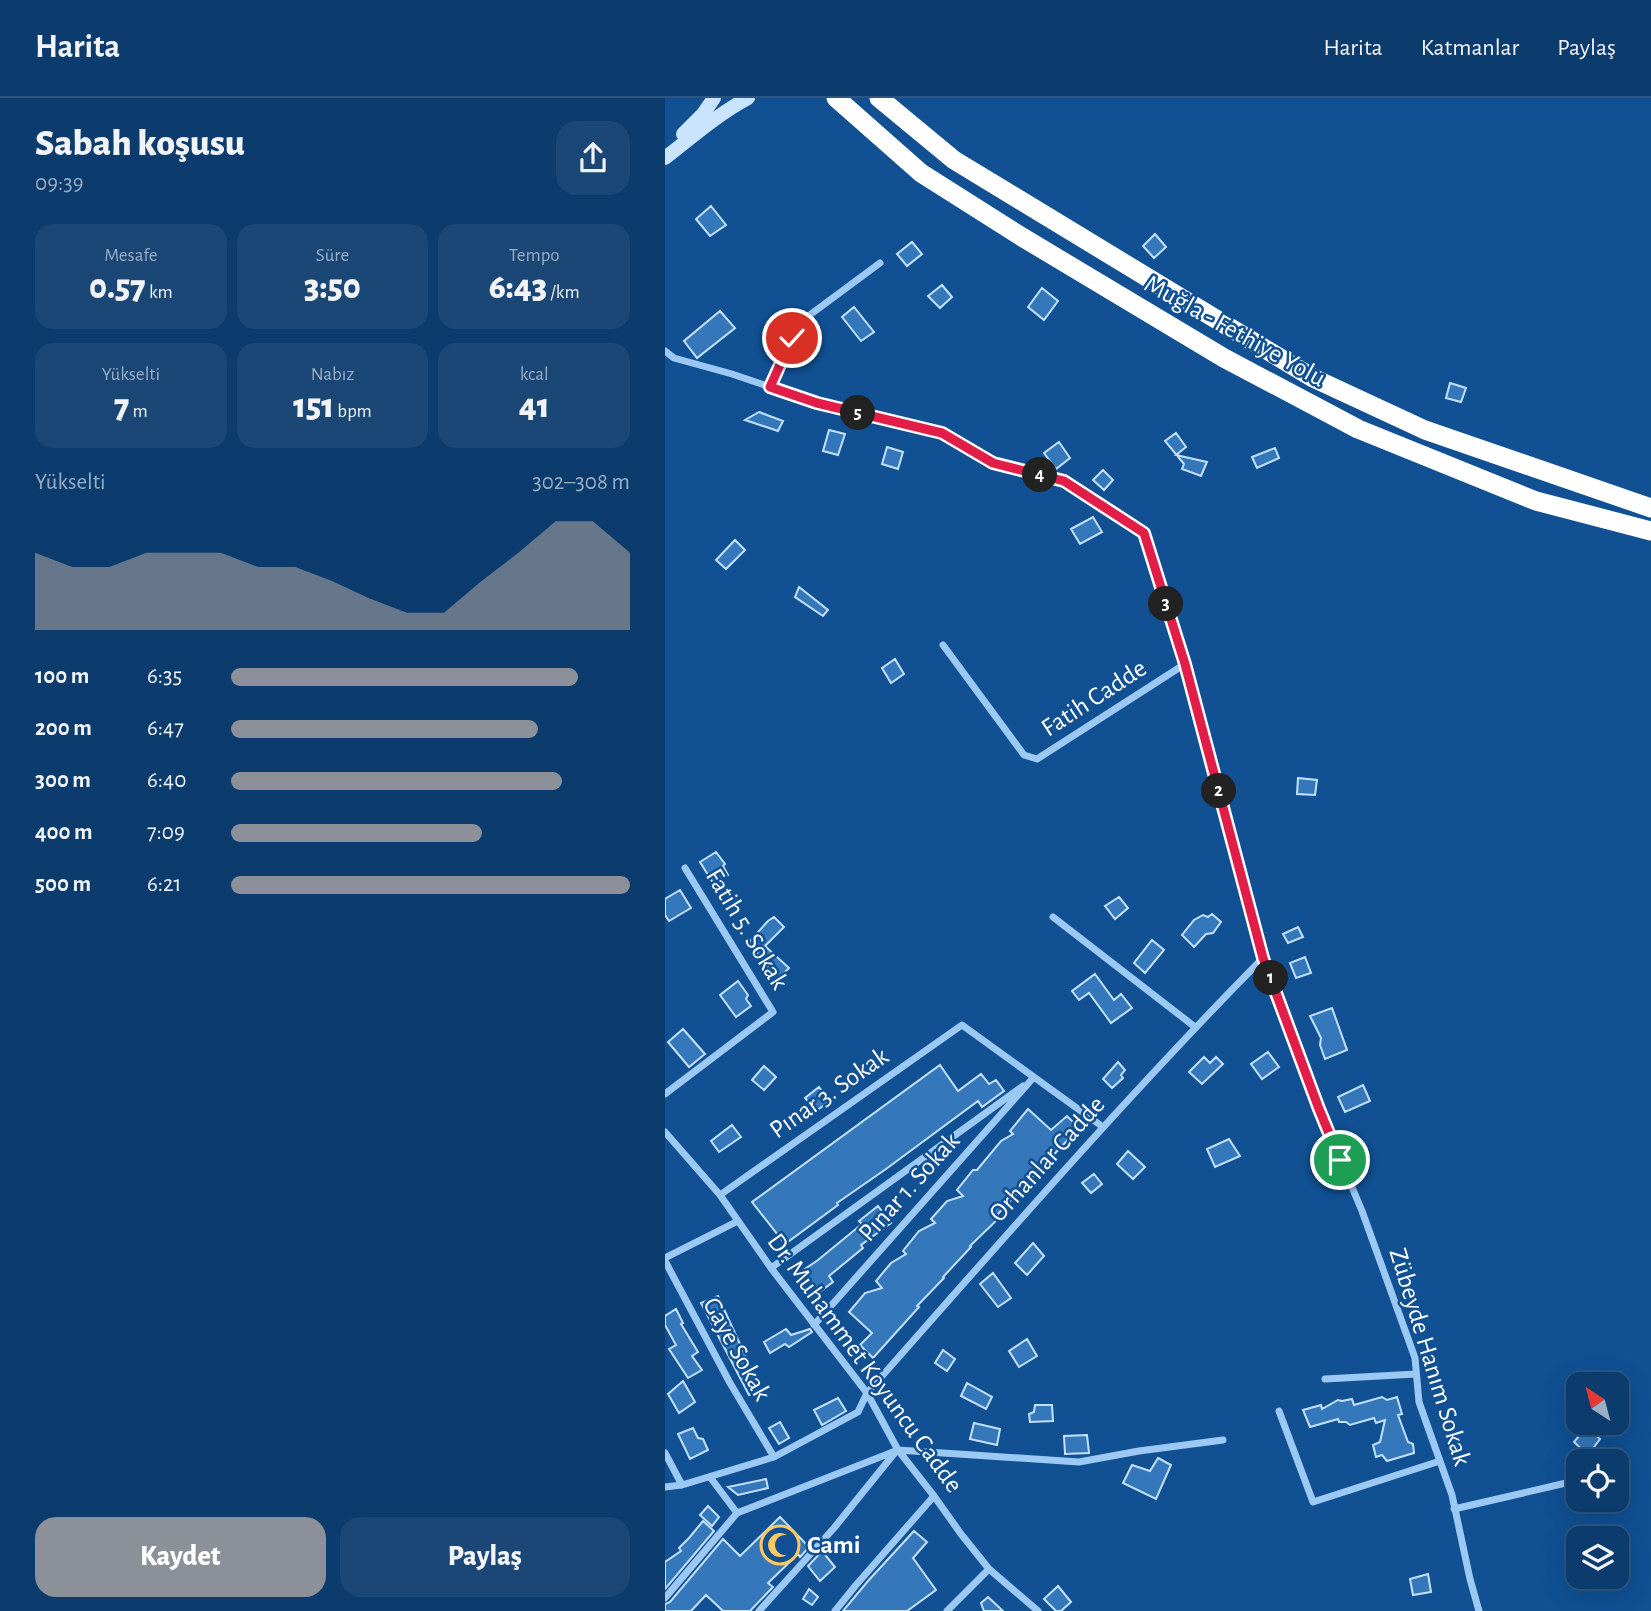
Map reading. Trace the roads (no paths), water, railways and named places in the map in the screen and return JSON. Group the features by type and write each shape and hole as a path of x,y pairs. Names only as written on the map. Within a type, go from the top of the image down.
{"highway":[{"name":"Muğla - Fethiye Yolu","path":"835,98 921,173 1224,359 1371,435 1536,501 1651,531"},
{"name":"Muğla - Fethiye Yolu","path":"879,98 954,160 1313,378 1425,430 1651,508"}],"street":[{"path":"665,155 714,98"},
{"path":"665,155 734,105 748,98"},
{"path":"770,387 792,338 807,317 880,263"},
{"name":"Zübeyde Hanım Sokak","path":"665,351 674,358 732,374 817,403 942,433 993,463 1064,481 1144,533 1185,664 1263,958 1319,1109 1366,1223 1415,1358 1419,1402 1451,1495 1479,1611"},
{"name":"Fatih Cadde","path":"943,645 1024,755 1037,759 1185,664"},
{"name":"Fatih 5. Sokak","path":"665,1094 773,1012 685,867"},
{"path":"1053,917 1195,1027"},
{"name":"Orhanlar Cadde","path":"665,1487 682,1485 774,1457 858,1412 867,1393 1103,1127 1263,958"},
{"name":"Pınar 3. Sokak","path":"720,1195 962,1025 1034,1077"},
{"path":"771,1268 1034,1077 1103,1127"},
{"name":"Pınar 1. Sokak","path":"814,1325 1034,1077"},
{"name":"Dr. Muhammet Koyuncu Cadde","path":"665,1132 720,1195 771,1268 867,1393 898,1450 961,1534 989,1569 1038,1611"},
{"path":"665,1259 738,1221"},
{"name":"Gaye Sokak","path":"665,1259 730,1383 774,1457"},
{"path":"1325,1379 1416,1374"},
{"path":"1279,1411 1313,1502 1440,1461"},
{"path":"665,1598 737,1513 898,1450 1079,1462 1223,1440"},
{"path":"759,1611 834,1528 898,1450"},
{"path":"665,1452 682,1485"},
{"path":"711,1477 737,1513"},
{"path":"1454,1509 1566,1483"},
{"path":"835,1611 934,1496"},
{"path":"947,1611 989,1569"}],"place":[{"name":"Cami","path":"780,1545"}]}
